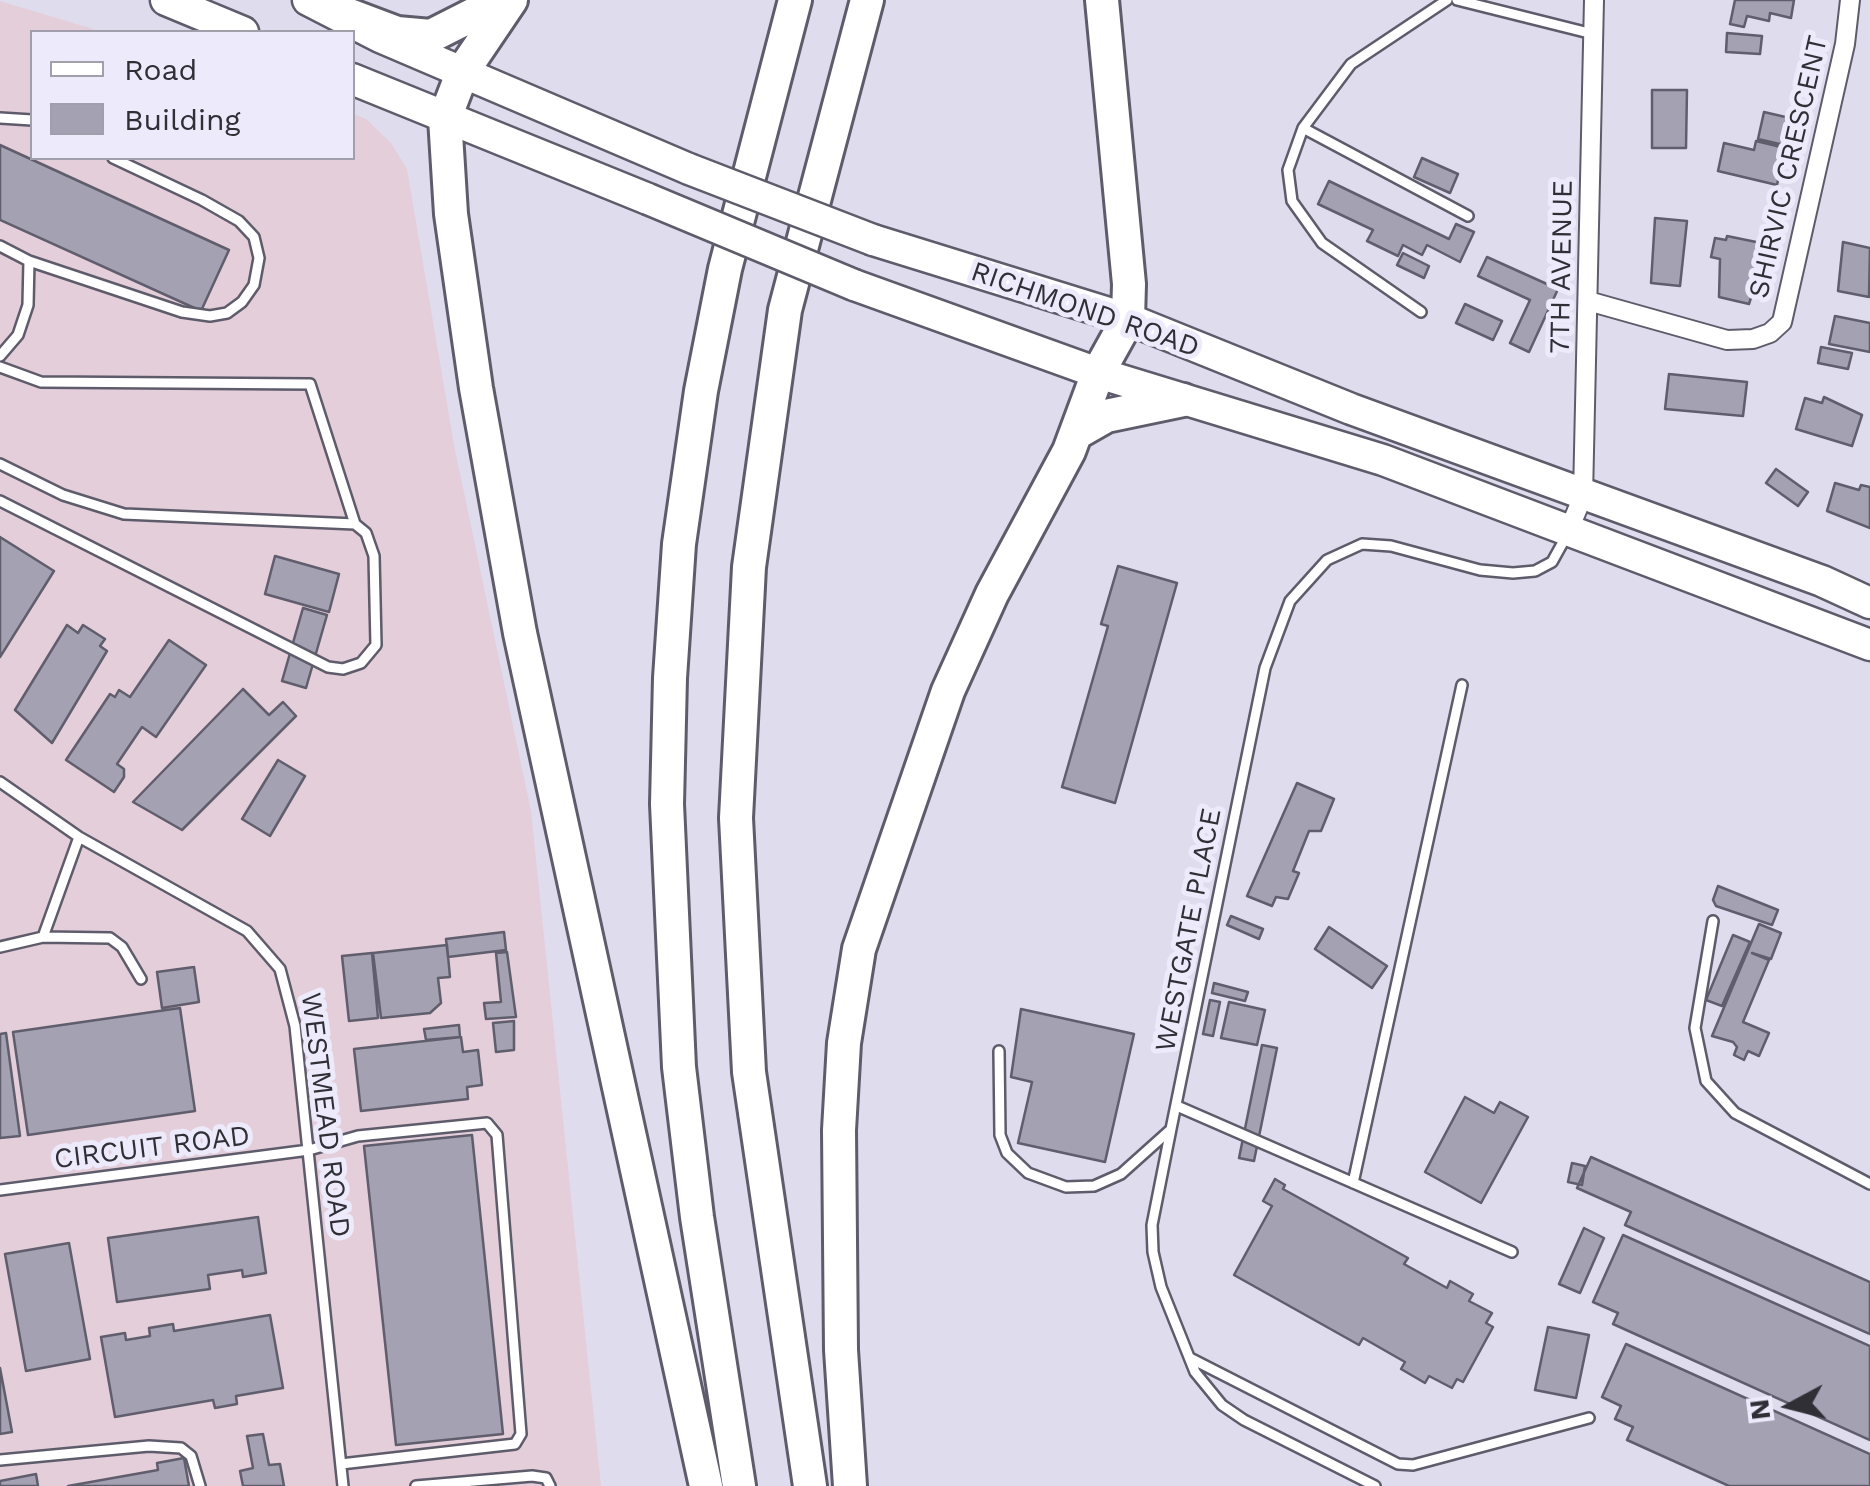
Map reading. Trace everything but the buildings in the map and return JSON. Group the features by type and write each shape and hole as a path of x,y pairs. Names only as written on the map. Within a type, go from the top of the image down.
{"highway":[{"path":"166,0 238,30"},
{"path":"318,4 397,33 431,36 502,0"},
{"path":"511,0 463,71 445,118 451,214 520,632 706,1486"},
{"path":"739,1486 697,1217 679,1067 668,859 670,678 680,544 701,391 725,269 795,0"},
{"path":"810,1486 749,1072 736,818 749,567 785,310 867,0"},
{"path":"850,1486 841,1350 838,1163 844,1043 860,949 948,691 1078,432 1098,373 1128,320 1130,284 1102,0"},
{"name":"RICHMOND ROAD","path":"318,4 380,37 689,169 873,240 1128,320 1584,496 1822,581 1870,603"},
{"name":"RICHMOND ROAD","path":"355,80 854,285 1098,373 1383,460 1870,645"},
{"path":"1078,432 1106,416 1183,400"}],"street":[{"name":"7TH AVENUE","path":"1568,532 1584,496 1594,0"},
{"name":"SHIRVIC CRESCENT","path":"1588,300 1726,340 1753,340 1782,322 1845,44 1850,0"}],"lane":[{"path":"1421,312 1322,243 1292,201 1288,170 1304,128 1351,64 1447,0"},
{"path":"1457,0 1593,34"},
{"path":"0,118 30,120"},
{"path":"1304,128 1468,216"},
{"path":"0,246 29,261 182,312 210,316 226,313 242,302 254,286 257,272 254,237 239,221 202,200 117,160"},
{"path":"0,356 18,335 28,305 29,261"},
{"path":"0,367 41,382 310,384 355,524 366,533 374,556 376,645 361,664 334,668 0,502"},
{"path":"0,464 63,495 124,514 355,524"},
{"name":"WESTGATE PLACE","path":"1374,1486 1244,1420 1203,1386 1160,1288 1153,1252 1152,1226 1171,1130 1265,668 1284,614 1304,580 1341,550 1362,544 1391,546 1480,570 1535,572 1552,562 1568,532"},
{"path":"1352,1183 1462,685"},
{"name":"WESTMEAD ROAD","path":"0,782 79,837 247,931 280,969 295,1026 344,1486"},
{"path":"43,937 79,837"},
{"path":"1713,920 1695,1028 1706,1081 1736,1113 1870,1184"},
{"path":"0,947 43,937 110,938 141,978"},
{"path":"999,1051 1000,1135 1007,1154 1028,1173 1066,1187 1094,1186 1120,1174 1171,1130"},
{"path":"1177,1106 1512,1252"},
{"name":"CIRCUIT ROAD","path":"0,1190 309,1150 358,1136 487,1122 497,1135 511,1265 521,1434 515,1444 341,1464"},
{"path":"1188,1357 1398,1464 1413,1465 1589,1418"},
{"path":"0,1460 138,1446 181,1448 191,1456 200,1486"},
{"path":"416,1486 532,1476 546,1478 550,1486"}],"shaded area":[{"path":"0,1 96,30 30,30 30,160 355,160 355,115 366,119 391,143 407,169 454,445 531,811 601,1486 0,1486"}]}
